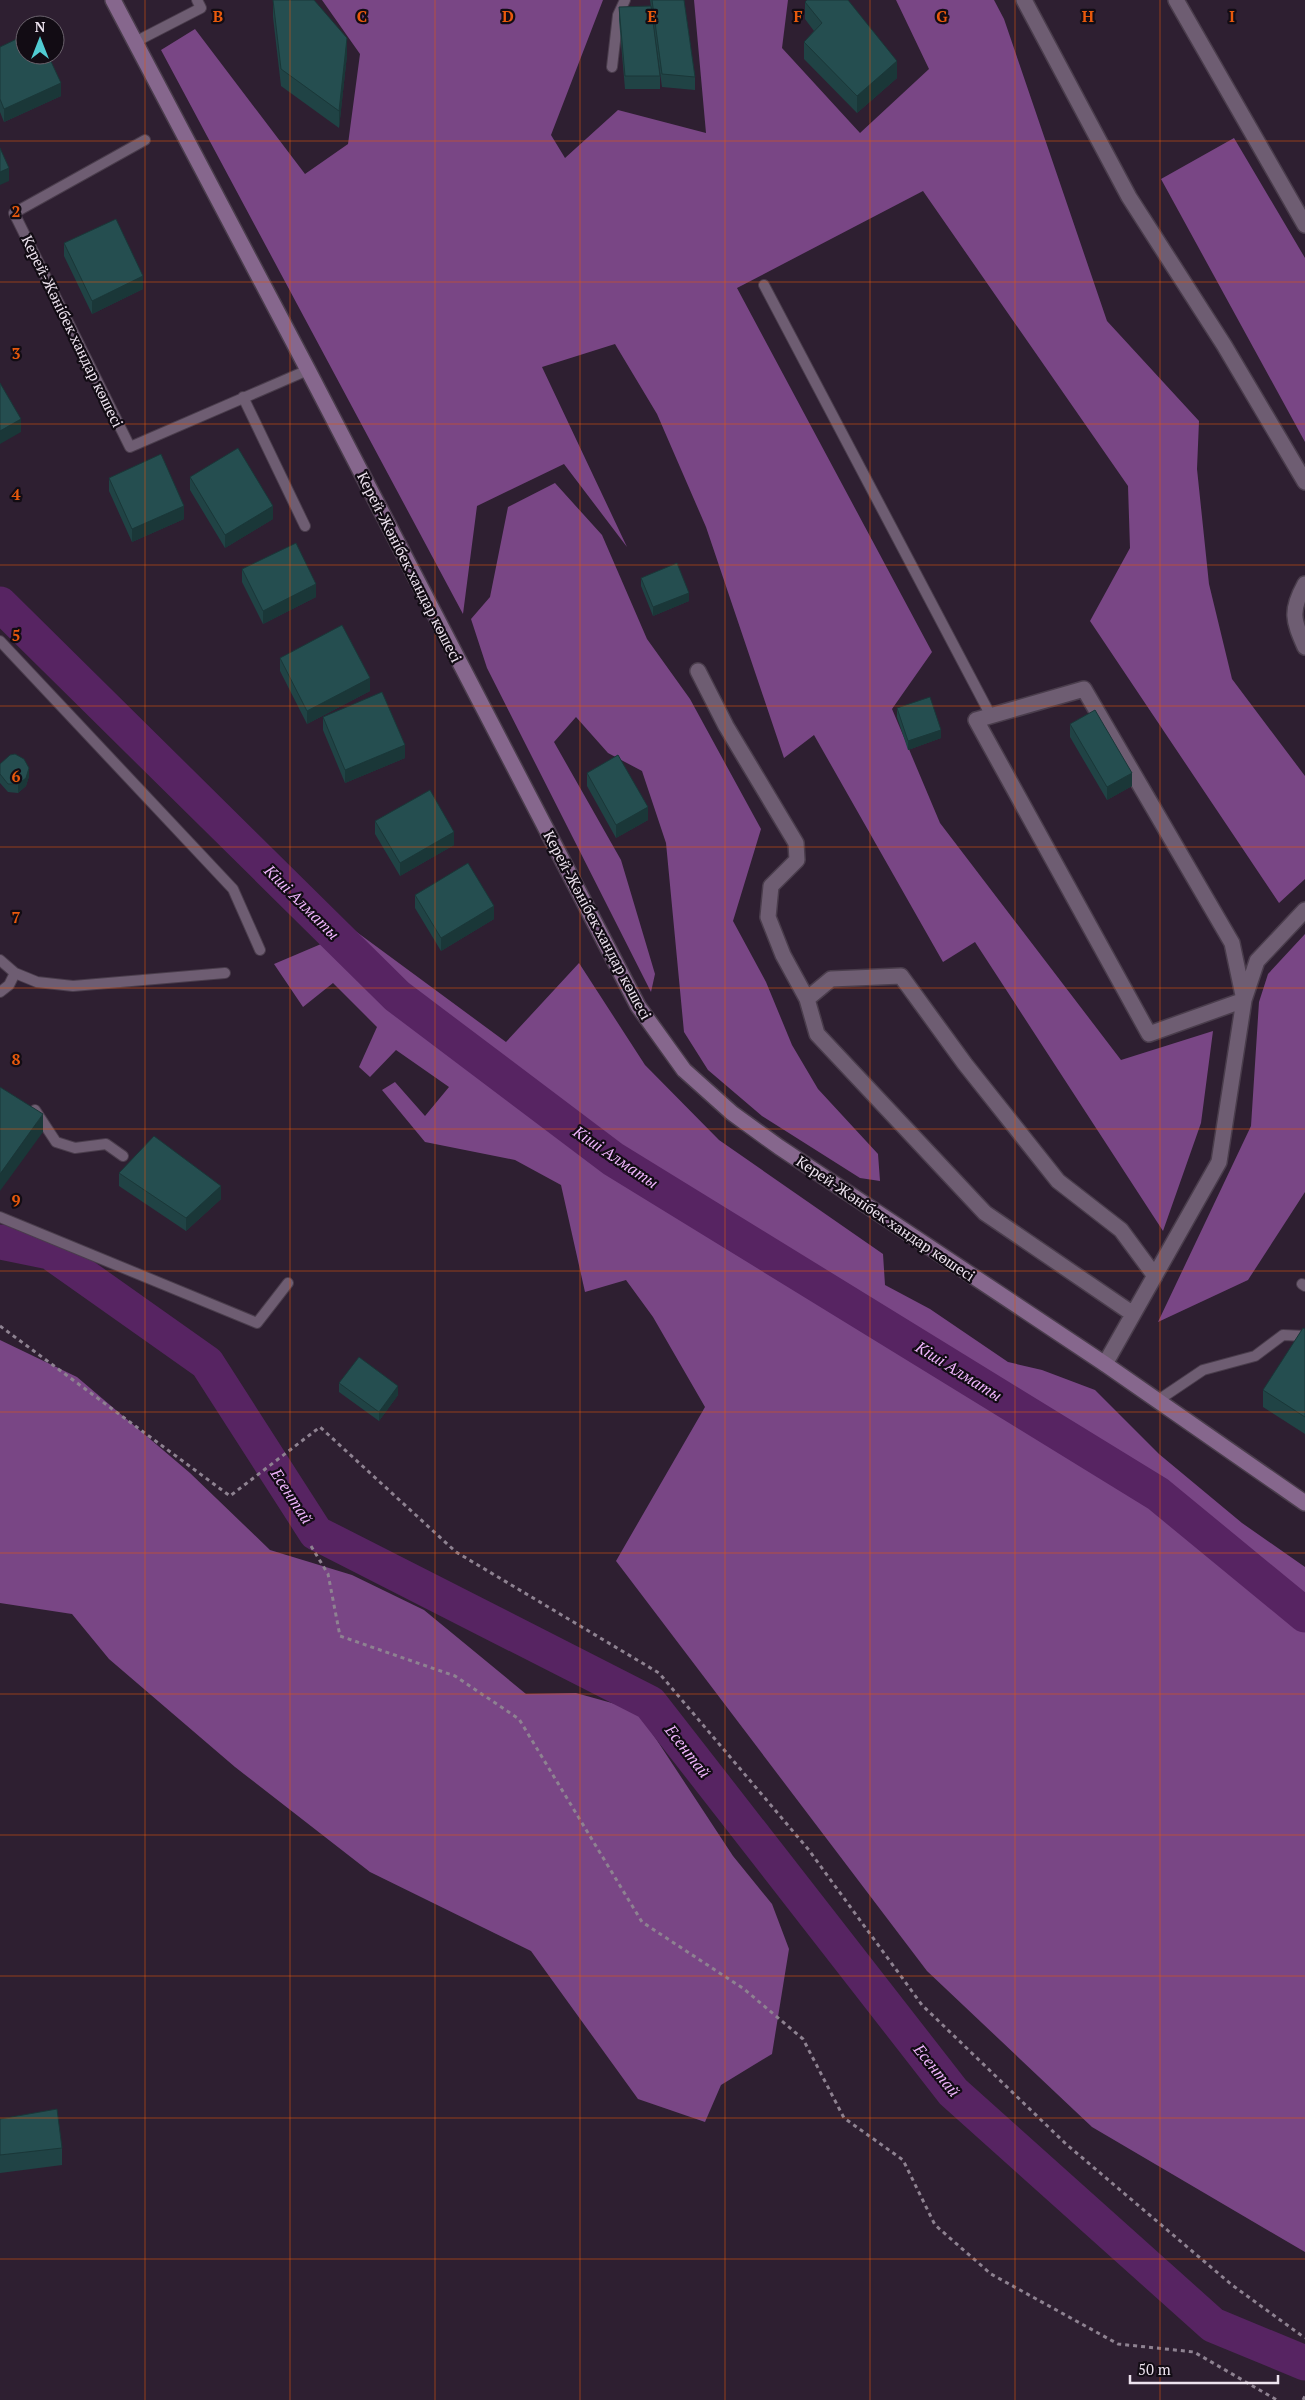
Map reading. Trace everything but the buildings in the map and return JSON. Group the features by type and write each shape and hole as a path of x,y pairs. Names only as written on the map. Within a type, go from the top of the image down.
{"main road":[{"name":"Керей-Жәнібек хандар көшесі","path":"113,0 308,370 638,1006 684,1070 732,1112 779,1147 1105,1364 1305,1503"}],"street":[{"path":"1024,0 1129,197 1224,345 1305,482"},
{"path":"1176,0 1305,225"},
{"path":"1305,584 1295,603 1296,626 1305,647"},
{"path":"698,671 726,726 796,843 797,860 771,886 768,917 783,955 807,998 818,1034 985,1213 1134,1314"},
{"path":"1084,690 1232,943 1244,1000 1149,1034 976,720 1084,690"},
{"path":"1105,1364 1219,1162 1244,1000 1258,961 1305,910"},
{"path":"807,998 831,978 901,976 971,1072 1058,1181 1122,1230 1155,1276"}],"lane":[{"path":"135,42 201,8 197,0"},
{"path":"612,67 618,15 625,0"},
{"name":"Керей-Жәнібек хандар көшесі","path":"145,140 14,213 130,447 308,370"},
{"path":"764,285 991,716"},
{"path":"243,397 305,526"},
{"path":"0,641 233,889 260,950"},
{"path":"0,960 16,973 37,982 73,986 224,973"},
{"path":"0,992 9,985 16,973"},
{"path":"28,1106 35,1110 56,1142 75,1148 106,1144 123,1156"},
{"path":"0,1218 257,1323 288,1283"},
{"path":"1156,1401 1203,1370 1255,1356 1283,1335 1305,1336"}],"path":[{"path":"0,1326 230,1496 320,1427 456,1552 659,1673 808,1849 922,2005 1066,2144 1232,2285 1305,2338"},
{"path":"311,1546 328,1574 340,1636 454,1676 519,1719 642,1922 744,1989 803,2039 844,2118 903,2160 935,2225 991,2274 1118,2344 1194,2352 1276,2400"},
{"path":"1303,2400 1305,2396"}],"shaded area":[{"path":"322,0 603,0 551,135 565,158 618,110 706,133 694,0 788,0 782,48 860,133 929,69 896,0 994,0 1004,19 1107,321 1199,421 1197,469 1209,584 1232,679 1305,776 1305,879 1279,903 1090,621 1130,548 1128,486 923,191 737,288 932,652 892,709 940,823 1121,1060 1213,1031 1201,1123 1163,1231 975,942 943,962 814,735 784,758 706,527 657,414 615,344 542,367 627,547 564,464 477,506 463,614 161,50 195,29 305,174 348,144 360,54"},
{"path":"1234,138 1305,258 1305,442 1161,179"},
{"path":"555,483 602,535 647,639 690,699 761,829 733,921 766,982 792,1045 818,1089 878,1154 880,1181 860,1178 762,1116 708,1070 684,1032 666,843 642,771 608,753 576,717 554,742 621,860 655,974 651,992 487,668 471,619 490,597 508,507"},
{"path":"354,930 506,1042 579,963 645,1065 719,1140 883,1254 885,1285 930,1309 1008,1362 1042,1370 1095,1390 1159,1454 1242,1523 1305,1567 1305,2252 1092,2127 927,1971 616,1561 705,1407 653,1317 626,1280 585,1292 561,1185 515,1160 425,1142 382,1090 395,1082 425,1116 449,1087 396,1050 370,1077 359,1067 377,1027 333,983 303,1007 274,964"},
{"path":"1305,934 1305,1192 1248,1280 1158,1322 1251,1126 1259,1002 1268,974"},
{"path":"0,1340 77,1377 190,1473 270,1550 352,1575 424,1610 526,1694 576,1693 637,1710 733,1856 772,1904 789,1949 772,2054 721,2085 705,2122 638,2099 531,1951 370,1872 235,1767 109,1659 72,1614 0,1603"}],"waterway":[{"name":"Кіші Алматы","path":"0,604 397,996 613,1159 1158,1494 1305,1615"},
{"name":"Есентай","path":"0,1242 50,1252 207,1363 316,1533 650,1703 953,2092 1213,2325 1305,2363"}]}
